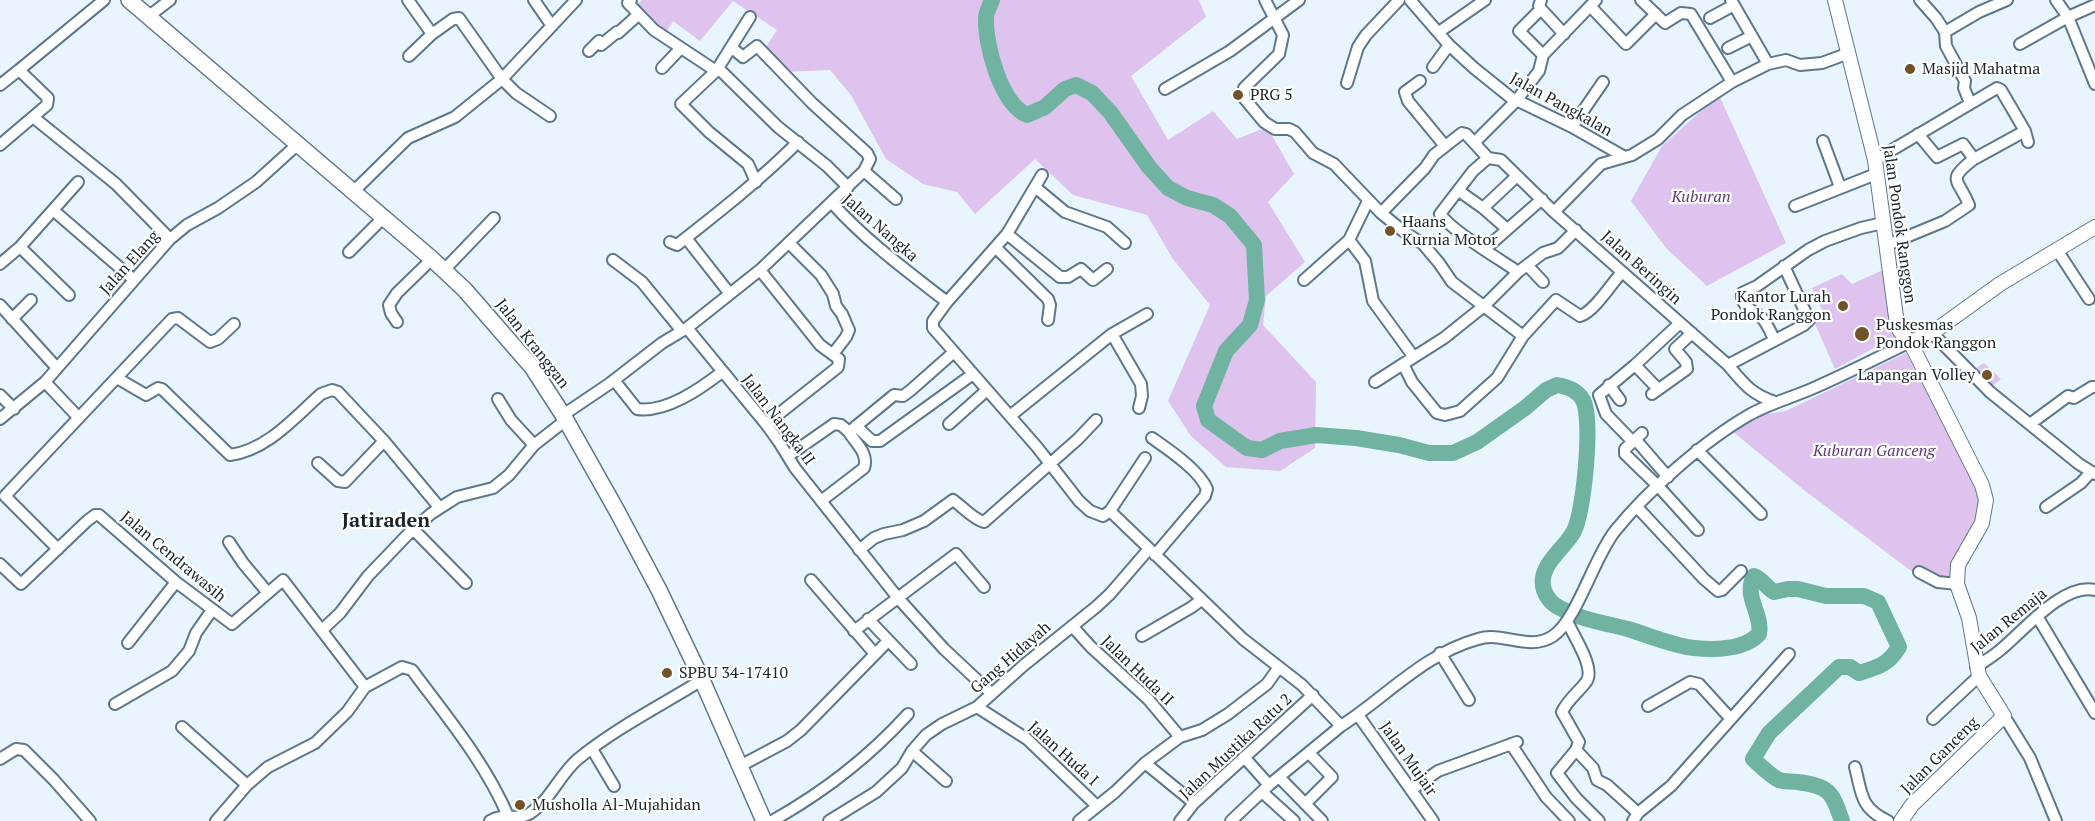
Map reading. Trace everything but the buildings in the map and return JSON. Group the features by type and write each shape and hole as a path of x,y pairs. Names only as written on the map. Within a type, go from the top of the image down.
{"main road":[{"name":"Jalan Kranggan","path":"129,0 432,259 465,290 532,367 565,417 628,531 702,680 764,821"}],"street":[{"path":"0,85 104,0"},
{"path":"149,16 170,0"},
{"path":"408,0 432,34"},
{"path":"534,0 552,26"},
{"path":"353,192 408,138 455,117 502,79 576,0"},
{"path":"631,0 628,3 654,30 717,70 778,127 848,187"},
{"path":"1265,0 1283,35 1279,54 1244,88 1244,98 1264,122 1275,129 1289,129 1295,132 1313,153 1334,164 1381,213 1402,231 1423,244 1452,282 1517,334 1523,336"},
{"path":"1165,89 1230,51 1299,0"},
{"path":"1347,83 1358,47 1366,35 1399,0"},
{"name":"Jalan Pangkalan","path":"1410,0 1449,45 1516,101 1572,127 1623,156"},
{"path":"1439,32 1485,0"},
{"path":"1641,0 1665,23 1682,13 1691,14 1732,82"},
{"name":"Jalan Pondok Ranggon","path":"1835,0 1875,167 1896,317 1900,331 1910,342 1983,485 1986,500 1982,523 1959,565 1957,584"},
{"path":"1920,0 1945,32 1946,46 1965,81 1964,88 1970,104"},
{"path":"1945,32 1979,12 2007,0"},
{"path":"2056,0 2068,17 2095,84"},
{"path":"1710,18 1733,2 1768,64"},
{"path":"1381,213 1445,146 1462,134 1474,143 1516,101 1539,71 1543,55 1594,3 1626,44 1656,14"},
{"path":"1543,55 1519,31 1541,4 1564,34"},
{"path":"2020,44 2068,17 2095,5"},
{"path":"589,51 599,41 601,45 616,32 618,33 638,15"},
{"path":"750,17 717,70 681,104 709,132 748,164 756,182"},
{"path":"409,56 432,34 453,19 459,18 502,79 516,93 550,117"},
{"path":"1728,48 1752,36"},
{"path":"1433,67 1449,45"},
{"path":"731,47 743,57 758,46 812,103 867,153 870,159 864,171 831,203"},
{"path":"663,69 681,48"},
{"path":"1554,212 1601,164 1632,155 1658,139 1682,116 1732,82 1768,64 1786,60 1800,65 1822,63 1849,53"},
{"path":"2082,55 2091,58 2095,56"},
{"path":"0,145 47,105 48,98 20,70"},
{"path":"1420,81 1405,92 1408,101 1445,146"},
{"path":"1572,127 1603,82"},
{"path":"1795,206 1840,187 1875,167 1918,134 1999,88 2026,137 1974,159 1958,171 1956,184 1969,203 1968,207 1945,221 1887,245"},
{"path":"33,117 117,183 170,239"},
{"path":"1918,134 1937,158 1963,144 1974,159"},
{"path":"1823,141 1840,187"},
{"path":"670,242 677,245 686,238 756,182 798,142"},
{"name":"Jalan Beringin","path":"1474,143 1488,158 1501,160 1554,212 1728,365 1747,388 1775,402"},
{"name":"Jalan Elang","path":"0,419 45,382 170,239 187,225 256,183 298,144"},
{"path":"1488,158 1473,171 1440,214 1482,247 1523,268 1543,282"},
{"path":"864,171 896,199"},
{"path":"1042,175 1007,234 947,302 931,325 1050,463 1078,501 1090,511 1103,516 1110,511 1145,458"},
{"path":"1484,208 1517,176"},
{"path":"0,264 20,247 78,182"},
{"path":"1035,187 1065,212 1107,227 1125,243"},
{"path":"1459,190 1507,229"},
{"path":"1482,247 1542,199"},
{"path":"1304,280 1349,240 1368,201"},
{"name":"Jalan Nangka","path":"565,417 662,343 685,330 760,270 831,203 882,251 947,302"},
{"path":"53,210 134,280"},
{"path":"349,252 384,217"},
{"path":"444,270 494,218"},
{"path":"1774,339 1761,317 1753,313 1741,295 1825,241 1883,223"},
{"path":"1231,821 1265,788 1341,726 1440,653 1479,638 1491,637 1536,643 1554,636 1567,621 1594,567 1615,532 1637,507 1697,450 1750,414 1814,388 1932,333 2000,284 2095,227"},
{"path":"1375,382 1444,338 1484,306 1523,268 1543,254 1558,248 1576,230"},
{"path":"1007,234 1060,278 1068,277 1081,269 1093,280 1107,269"},
{"path":"686,238 730,294"},
{"path":"1349,240 1365,261 1373,301 1413,356"},
{"path":"789,243 821,274 847,324 849,330 846,338 832,354"},
{"path":"20,247 69,296"},
{"path":"996,248 1048,299 1050,304 1048,320"},
{"path":"2057,250 2089,299"},
{"path":"397,322 389,305 397,293 432,259"},
{"name":"Jalan Nangka II","path":"613,260 642,282 722,372 766,424 795,468 898,598 944,650 991,693"},
{"path":"1728,365 1804,325 1809,320 1784,266"},
{"path":"760,270 820,345 839,359 838,367 766,424"},
{"path":"1403,364 1412,382 1437,413 1444,415 1461,411 1497,378 1523,336 1556,300 1580,316 1587,313 1622,272"},
{"path":"12,319 31,300"},
{"path":"0,305 57,368"},
{"path":"1010,416 1112,334 1147,314"},
{"path":"0,564 21,585 58,549 4,496 172,318 178,318 210,342 218,339 234,324"},
{"path":"1668,477 1636,438 1606,414 1601,406 1599,395 1680,323"},
{"path":"1635,365 1655,392 1687,369 1686,362 1675,349 1692,333"},
{"path":"1932,333 1990,392 2093,473 2046,507"},
{"path":"1112,334 1141,384 1142,396 1139,408"},
{"path":"853,429 894,395 903,396 954,352"},
{"path":"614,380 637,409 644,410 677,402 722,372"},
{"path":"788,456 834,424 853,429 872,441 880,441 973,374"},
{"path":"117,378 146,395 158,388 162,389 230,455 245,453 267,442 321,394 332,390 338,392 384,441 439,507"},
{"path":"45,382 79,418"},
{"path":"1609,386 1620,400"},
{"path":"2030,424 2068,396 2073,398 2095,387"},
{"path":"949,424 987,390"},
{"path":"0,396 14,409"},
{"path":"498,399 511,420 534,445"},
{"path":"365,687 322,630 340,613 368,576 413,529 439,507 457,497 493,488 509,475 534,445 565,417"},
{"path":"859,550 874,538 924,521 953,500 976,520 984,522 1096,420"},
{"path":"821,501 864,468 866,463 853,429"},
{"name":"Gang Hidayah","path":"829,821 876,792 902,768 912,751 926,735 942,724 977,707 1110,594 1205,496 1207,489 1204,483 1178,457 1152,438"},
{"path":"1636,438 1625,449 1625,454 1698,530"},
{"path":"318,463 338,481 345,482 384,441"},
{"path":"1697,450 1761,514"},
{"path":"1637,507 1718,591 1722,590 1741,571"},
{"path":"1110,511 1201,600 1243,639 1313,696 1341,726"},
{"name":"Jalan Cendrawasih","path":"58,549 94,515 103,517 176,582 231,624 280,581 285,582 322,630"},
{"path":"413,529 466,583"},
{"path":"230,542 243,563 268,593"},
{"path":"854,631 956,554 984,587"},
{"path":"1919,572 1938,582 1957,584 1968,618 1977,671 2030,758 2056,821"},
{"path":"811,580 875,654"},
{"path":"128,643 176,582"},
{"name":"Jalan Remaja","path":"1933,719 1977,671 2037,616 2061,598 2087,588 2095,590"},
{"path":"1142,636 1201,600"},
{"path":"115,704 172,671 189,651 196,633 212,610"},
{"path":"2037,616 2095,713"},
{"path":"868,619 911,664"},
{"path":"1567,621 1590,670 1588,680 1568,701 1562,712 1579,742 1576,750 1557,773 1576,798 1599,821"},
{"name":"Jalan Huda II","path":"1072,626 1090,647 1148,699 1180,737"},
{"path":"740,766 778,746 801,730 888,641"},
{"path":"1440,653 1469,700"},
{"path":"1576,750 1593,768 1597,780 1607,785 1635,817 1671,786 1789,654"},
{"path":"216,821 247,785 268,767 315,743 347,712 365,687 402,667 412,670 465,742 500,798 508,816"},
{"path":"1079,821 1115,792 1145,763 1180,737 1202,730 1228,714 1267,684 1279,667"},
{"path":"490,821 497,816 523,817 535,810 547,798 567,769 591,749 610,735 702,680"},
{"path":"1648,706 1690,682 1699,684 1730,718"},
{"name":"Jalan Mustika Ratu 2","path":"1180,821 1194,803 1313,696"},
{"name":"Jalan Huda I","path":"977,707 1027,739 1097,806"},
{"path":"772,821 826,789 854,767 908,714"},
{"name":"Jalan Mujair","path":"1358,715 1433,821"},
{"name":"Jalan Ganceng","path":"1901,821 1912,805 2004,716"},
{"path":"182,727 247,785"},
{"path":"1411,790 1438,771 1514,743 1546,797 1569,821"},
{"path":"0,759 16,749 24,750 90,821"},
{"path":"591,749 614,786"},
{"path":"912,751 946,781"},
{"path":"1305,804 1332,777 1309,753"},
{"path":"1244,757 1265,788 1294,821"},
{"path":"1145,763 1194,803"},
{"path":"1855,767 1865,804 1872,813 1888,821"},
{"path":"1279,777 1322,821"}],"green space":[{"path":"642,0 1199,0 1206,17 1131,76 1168,140 1213,111 1237,139 1267,127 1294,174 1268,202 1305,262 1266,296 1263,325 1316,382 1315,448 1280,471 1226,467 1191,436 1168,401 1210,305 1173,259 1147,215 1073,195 1035,159 975,214 957,192 923,184 886,159 851,95 830,70 784,72 764,50 777,30 733,1 700,41 673,21 662,39 631,11"},
{"name":"Kuburan","path":"1719,95 1786,243 1707,286 1666,248 1631,201 1662,146"},
{"path":"1883,270 1896,336 1835,369 1812,317 1823,312 1812,288 1842,274 1852,284"},
{"name":"Kuburan Ganceng","path":"1906,353 1983,496 1976,530 1956,562 1949,589 1935,589 1804,490 1732,431 1760,415 1786,411"},
{"name":"Lapangan Volley","path":"1984,363 2001,379 1991,387 1973,370"}],"waterway":[{"path":"992,0 986,18 988,43 1002,87 1018,109 1027,115 1045,107 1065,89 1076,85 1092,93 1110,112 1149,167 1168,188 1187,198 1213,205 1230,216 1254,245 1257,300 1250,325 1226,351 1204,406 1208,420 1247,448 1262,450 1280,441 1316,435 1356,438 1429,453 1453,453 1477,442 1546,390 1557,385 1575,391 1583,400 1586,410 1587,445 1584,486 1578,521 1570,538 1544,573 1544,590 1556,606 1578,616 1669,643 1711,649 1737,646 1759,634 1751,591 1754,576 1774,592 1798,589 1826,596 1864,596 1878,602 1899,647 1895,653 1882,664 1859,673 1850,667 1839,667 1769,733 1753,759 1779,780 1823,788 1832,797 1842,821"}],"place":[{"name":"Masjid Mahatma","path":"1910,69"},
{"name":"PRG 5","path":"1238,95"},
{"name":"Haans Kurnia Motor","path":"1390,231"},
{"name":"Kantor Lurah Pondok Ranggon","path":"1843,306"},
{"name":"Puskesmas Pondok Ranggon","path":"1862,334"},
{"name":"Lapangan Volley","path":"1987,375"},
{"name":"SPBU 34-17410","path":"667,673"},
{"name":"Musholla Al-Mujahidan","path":"520,805"}],"district":[{"name":"Jatiraden","path":"386,521"}]}
